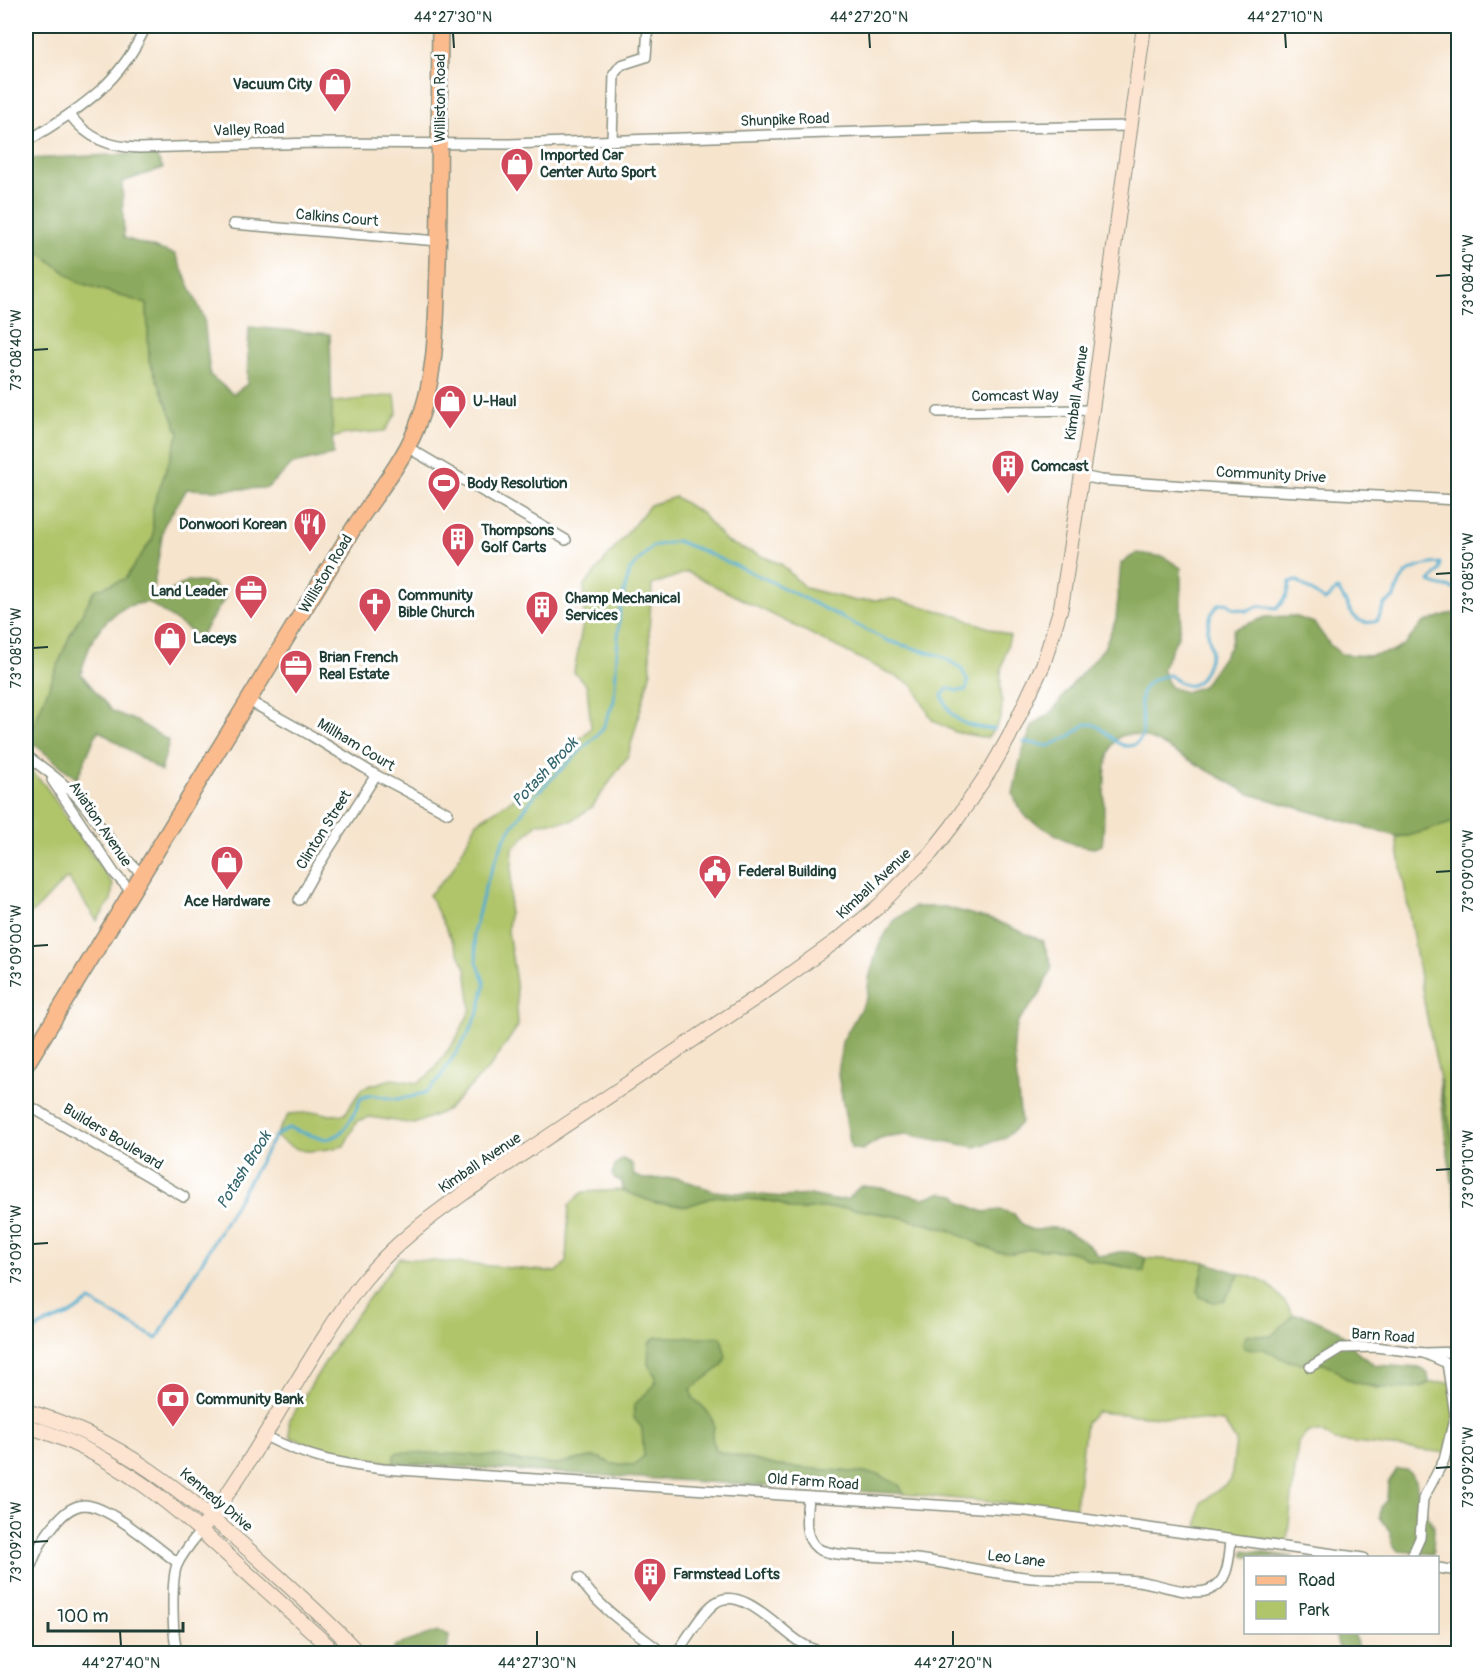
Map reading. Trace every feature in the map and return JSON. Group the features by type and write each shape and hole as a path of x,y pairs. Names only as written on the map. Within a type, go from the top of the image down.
{"main road":[{"name":"Williston Road","path":"26,1065 141,873 407,447 423,410 432,372 436,325 440,26"},
{"name":"Kimball Avenue","path":"201,1530 212,1517 354,1293 377,1265 404,1238 464,1193 820,953 879,906 931,853 967,805 992,766 1009,737 1043,665 1061,607 1092,410 1144,26"},
{"name":"Kennedy Drive","path":"26,1411 50,1418 108,1443 167,1480 212,1517 359,1653"},
{"path":"26,1426 71,1443 140,1480 201,1530 338,1653"}],"street":[{"path":"26,142 70,115 114,78 133,52 146,26"},
{"path":"612,140 614,74 621,65 646,57 648,27"},
{"name":"Valley Road","path":"70,115 76,124 93,137 104,143 126,148 302,143 440,144"},
{"name":"Shunpike Road","path":"440,144 1131,126"},
{"name":"Calkins Court","path":"233,224 438,241"},
{"name":"Comcast Way","path":"938,412 1092,410"},
{"path":"407,447 566,540"},
{"name":"Community Drive","path":"1082,476 1101,480 1201,487 1458,500"},
{"name":"Millham Court","path":"249,701 376,775 448,813"},
{"name":"Aviation Avenue","path":"26,755 67,786 117,850 141,873"},
{"name":"Aviation Avenue","path":"48,773 130,891"},
{"name":"Clinton Street","path":"299,900 376,775"},
{"name":"Builders Boulevard","path":"26,1104 184,1197"},
{"name":"Barn Road","path":"1310,1367 1341,1348 1375,1347 1424,1353 1458,1352"},
{"path":"1411,1556 1420,1538 1423,1499 1444,1460 1455,1415 1447,1363 1424,1353"},
{"name":"Old Farm Road","path":"263,1435 310,1457 340,1464 383,1469 1027,1511 1355,1556"},
{"name":"Leo Lane","path":"808,1497 807,1532 813,1544 825,1552 914,1559 1014,1576 1129,1580 1201,1592 1214,1588 1224,1578 1232,1540"},
{"path":"26,1583 32,1562 49,1530 64,1514 77,1506 91,1506 105,1511 178,1563"},
{"path":"178,1653 175,1643 173,1589 175,1572 178,1563 201,1530"},
{"path":"1439,1568 1458,1571"},
{"path":"579,1578 588,1592 604,1608 664,1653"},
{"path":"676,1653 710,1608 721,1600 732,1598 749,1604 802,1643 815,1650 831,1653"}],"green space":[{"path":"154,153 163,168 122,182 124,238 175,254 204,318 210,375 233,394 247,384 249,327 330,334 333,455 293,464 267,488 187,489 164,525 152,595 162,596 188,581 212,583 225,598 200,637 148,602 126,607 107,620 95,636 81,674 112,711 138,722 169,741 161,771 98,730 77,779 28,739 70,635 95,590 125,579 153,538 153,507 179,433 149,360 147,304 78,282 26,242 26,159"},
{"path":"26,242 78,282 147,304 149,360 179,432 319,404 395,395 397,413 385,431 346,434 191,470 153,507 153,538 125,579 95,590 70,635 28,739 26,738"},
{"path":"675,497 701,513 727,542 781,564 805,588 856,601 894,599 952,614 1010,636 1001,672 1002,706 999,721 987,738 955,732 932,720 913,685 687,572 652,585 649,630 651,671 628,756 592,807 571,821 538,823 513,848 508,931 516,983 518,1026 491,1066 447,1110 414,1124 370,1117 357,1121 344,1146 308,1151 284,1143 275,1136 289,1114 319,1112 330,1115 345,1114 362,1088 392,1079 418,1083 432,1072 456,1039 471,1009 466,968 429,895 451,872 477,822 515,798 559,760 591,728 587,686 574,672 584,618 584,586 650,505"},
{"path":"1137,553 1164,557 1181,568 1181,617 1178,636 1162,669 1170,687 1185,692 1203,686 1230,647 1234,629 1266,617 1294,616 1314,623 1330,645 1341,654 1368,656 1394,651 1406,643 1423,623 1458,613 1458,821 1408,836 1396,836 1250,794 1157,742 1129,734 1121,736 1113,743 1109,755 1104,786 1102,845 1094,848 1075,845 1028,819 1018,806 1013,794 1022,752 1033,725 1052,712 1104,648 1116,619 1121,563"},
{"path":"26,767 44,784 113,885 111,900 97,921 68,878 36,909 26,915"},
{"path":"1458,821 1458,1164 1427,1018 1396,837 1408,836"},
{"path":"914,907 945,907 996,921 1043,941 1052,967 1039,996 1018,1021 1013,1041 1021,1123 1005,1138 975,1147 906,1134 883,1137 862,1150 851,1148 838,1075 842,1042 867,997 869,979 878,947 893,921"},
{"path":"1439,1079 1458,1164 1458,1219 1445,1134"},
{"path":"623,1159 632,1164 634,1175 643,1179 678,1178 714,1191 784,1197 810,1195 834,1200 848,1199 862,1186 923,1198 941,1193 956,1195 962,1203 984,1212 1000,1210 1014,1214 1029,1229 1055,1228 1067,1232 1084,1242 1098,1255 1129,1252 1139,1255 1145,1258 1144,1272 1089,1260 1068,1251 1030,1249 1013,1253 997,1252 949,1230 900,1217 848,1208 790,1209 777,1202 717,1196 687,1206 656,1203 621,1190 623,1186 621,1181 614,1178 612,1174 616,1164"},
{"path":"621,1190 656,1203 687,1206 716,1196 777,1202 790,1209 848,1208 900,1217 949,1230 982,1246 1013,1253 1030,1249 1068,1251 1089,1260 1144,1271 1145,1258 1205,1262 1198,1291 1224,1301 1240,1274 1266,1283 1294,1315 1272,1335 1255,1334 1250,1350 1265,1349 1278,1357 1306,1364 1333,1366 1351,1381 1377,1388 1421,1387 1429,1383 1458,1382 1458,1454 1335,1441 1321,1432 1308,1432 1298,1443 1287,1542 1197,1529 1201,1503 1231,1480 1236,1441 1224,1422 1096,1412 1086,1422 1075,1512 904,1494 899,1485 877,1474 778,1466 716,1451 712,1438 714,1426 712,1418 693,1398 691,1389 722,1366 648,1364 656,1377 655,1385 634,1405 634,1418 642,1428 644,1457 634,1465 611,1464 601,1458 591,1457 557,1464 522,1462 501,1456 394,1455 394,1463 341,1454 290,1437 289,1421 344,1331 399,1258 557,1272 566,1262 569,1205 583,1192"},
{"path":"1205,1262 1240,1274 1224,1301 1213,1302 1200,1297 1198,1291"},
{"path":"1294,1315 1304,1315 1338,1330 1361,1356 1376,1365 1421,1368 1428,1374 1429,1383 1400,1389 1365,1385 1347,1379 1328,1365 1296,1362 1258,1348 1244,1348 1243,1342 1247,1334 1270,1337"},
{"path":"656,1337 721,1337 726,1357 722,1366 691,1389 693,1398 712,1418 714,1426 712,1438 716,1451 778,1466 877,1474 899,1485 904,1494 394,1463 394,1455 398,1452 501,1456 522,1462 557,1464 591,1457 601,1458 611,1464 634,1465 644,1456 642,1428 634,1418 634,1405 655,1385 656,1377 648,1364 649,1343"},
{"path":"1397,1469 1407,1470 1416,1480 1420,1504 1434,1526 1433,1554 1398,1551 1389,1530 1380,1517 1381,1507 1387,1500 1388,1483"},
{"path":"1244,1550 1287,1556 1244,1556"},
{"path":"439,1631 449,1635 447,1653 393,1653 395,1646"},
{"path":"1335,1634 1354,1634 1359,1653 1340,1653"}],"waterway":[{"name":"Potash Brook","path":"26,1363 33,1332 40,1326 69,1315 90,1301 157,1339 275,1136 289,1128 329,1139 347,1126 361,1098 371,1095 396,1099 411,1097 427,1092 439,1079 468,1034 479,1011 485,984 477,962 473,934 486,884 505,837 534,796 602,730 614,701 620,606 630,570 653,546 677,541 766,579 888,641 941,656 961,668 968,682 966,690 957,691 949,688 942,695 950,712 969,725 995,729"},
{"name":"Potash Brook","path":"1024,742 1049,746 1088,724 1100,728 1119,744 1124,746 1135,744 1141,737 1143,728 1141,697 1145,687 1154,680 1170,675 1182,684 1192,685 1204,673 1211,654 1209,621 1219,604 1227,603 1233,608 1246,611 1259,606 1277,608 1283,602 1290,582 1298,581 1325,601 1336,590 1339,591 1357,619 1362,622 1377,621 1385,604 1395,597 1397,588 1405,575 1416,568 1440,563 1440,570 1430,582 1458,590"}],"place":[{"name":"Vacuum City","path":"335,113"},
{"name":"Imported Car Center Auto Sport","path":"517,193"},
{"name":"U-Haul","path":"450,430"},
{"name":"Comcast","path":"1008,495"},
{"name":"Body Resolution","path":"444,512"},
{"name":"Donwoori Korean","path":"310,553"},
{"name":"Thompsons Golf Carts","path":"458,568"},
{"name":"Land Leader","path":"251,620"},
{"name":"Community Bible Church","path":"375,633"},
{"name":"Champ Mechanical Services","path":"542,636"},
{"name":"Laceys","path":"170,667"},
{"name":"Brian French Real Estate","path":"296,695"},
{"name":"Ace Hardware","path":"227,891"},
{"name":"Federal Building","path":"715,900"},
{"name":"Community Bank","path":"173,1428"},
{"name":"Farmstead Lofts","path":"650,1603"}]}
